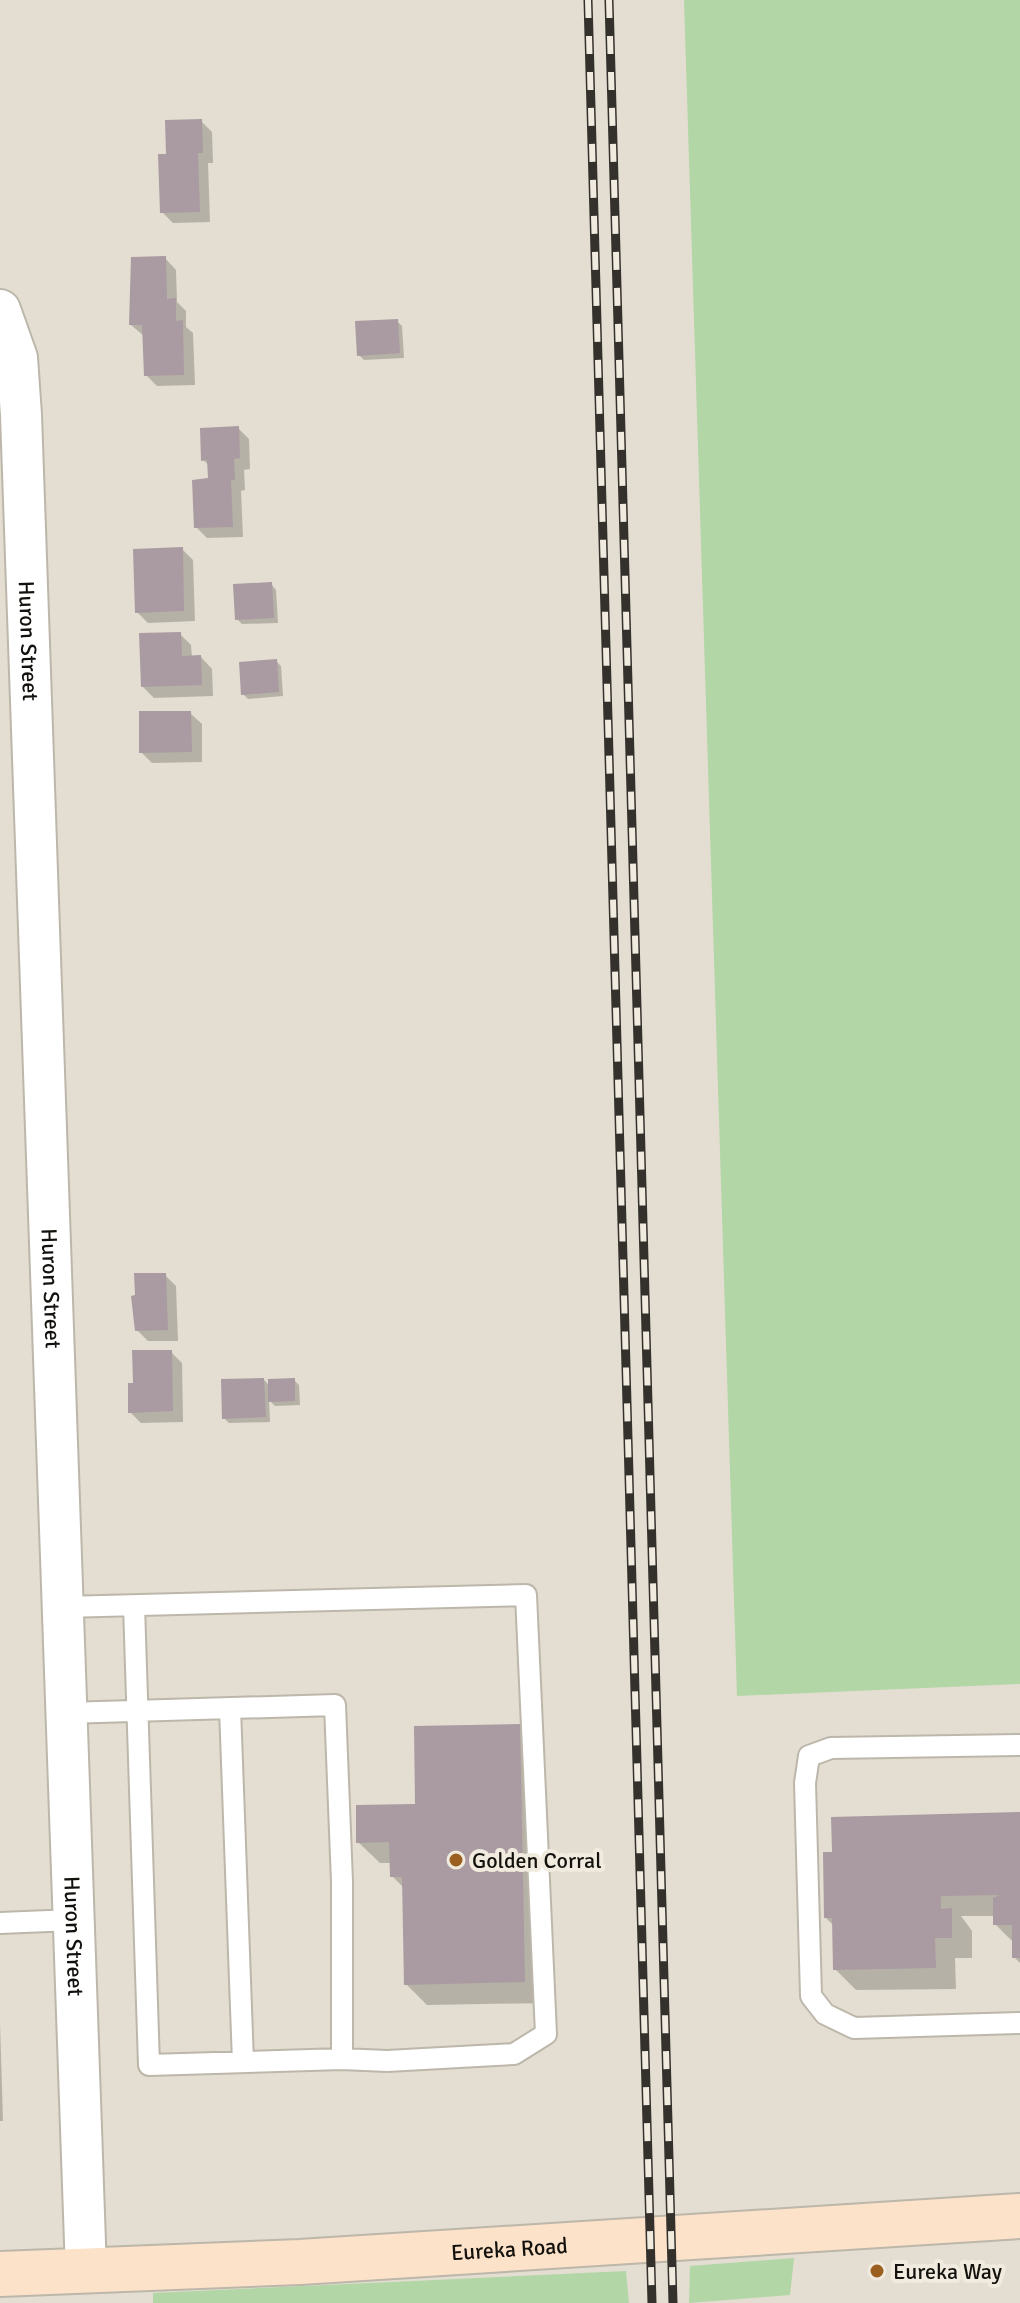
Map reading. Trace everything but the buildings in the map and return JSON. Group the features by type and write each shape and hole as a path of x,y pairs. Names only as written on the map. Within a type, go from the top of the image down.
{"main road":[{"name":"Eureka Road","path":"0,2274 96,2287 300,2262 1020,2216"}],"street":[{"name":"Huron Street","path":"0,310 17,358 21,415 73,1920 96,2287"}],"lane":[{"path":"63,1607 526,1595 546,2034 514,2054 149,2065 134,1606"},
{"path":"66,1713 335,1705 342,1882 342,2059"},
{"path":"230,1708 243,2062"},
{"path":"1020,1745 831,1748 809,1756 805,1783 811,1996 825,2014 854,2028 1020,2023"},
{"path":"0,1923 73,1920"}],"green space":[{"path":"684,0 1020,0 1020,1684 737,1696"},
{"path":"794,2258 790,2295 689,2303 690,2266"},
{"path":"626,2271 629,2303 153,2303 153,2293"}],"railway":[{"path":"588,0 652,2303"},
{"path":"609,0 673,2303"}],"place":[{"name":"Golden Corral","path":"456,1860"},
{"name":"Eureka Way","path":"877,2271"}]}
